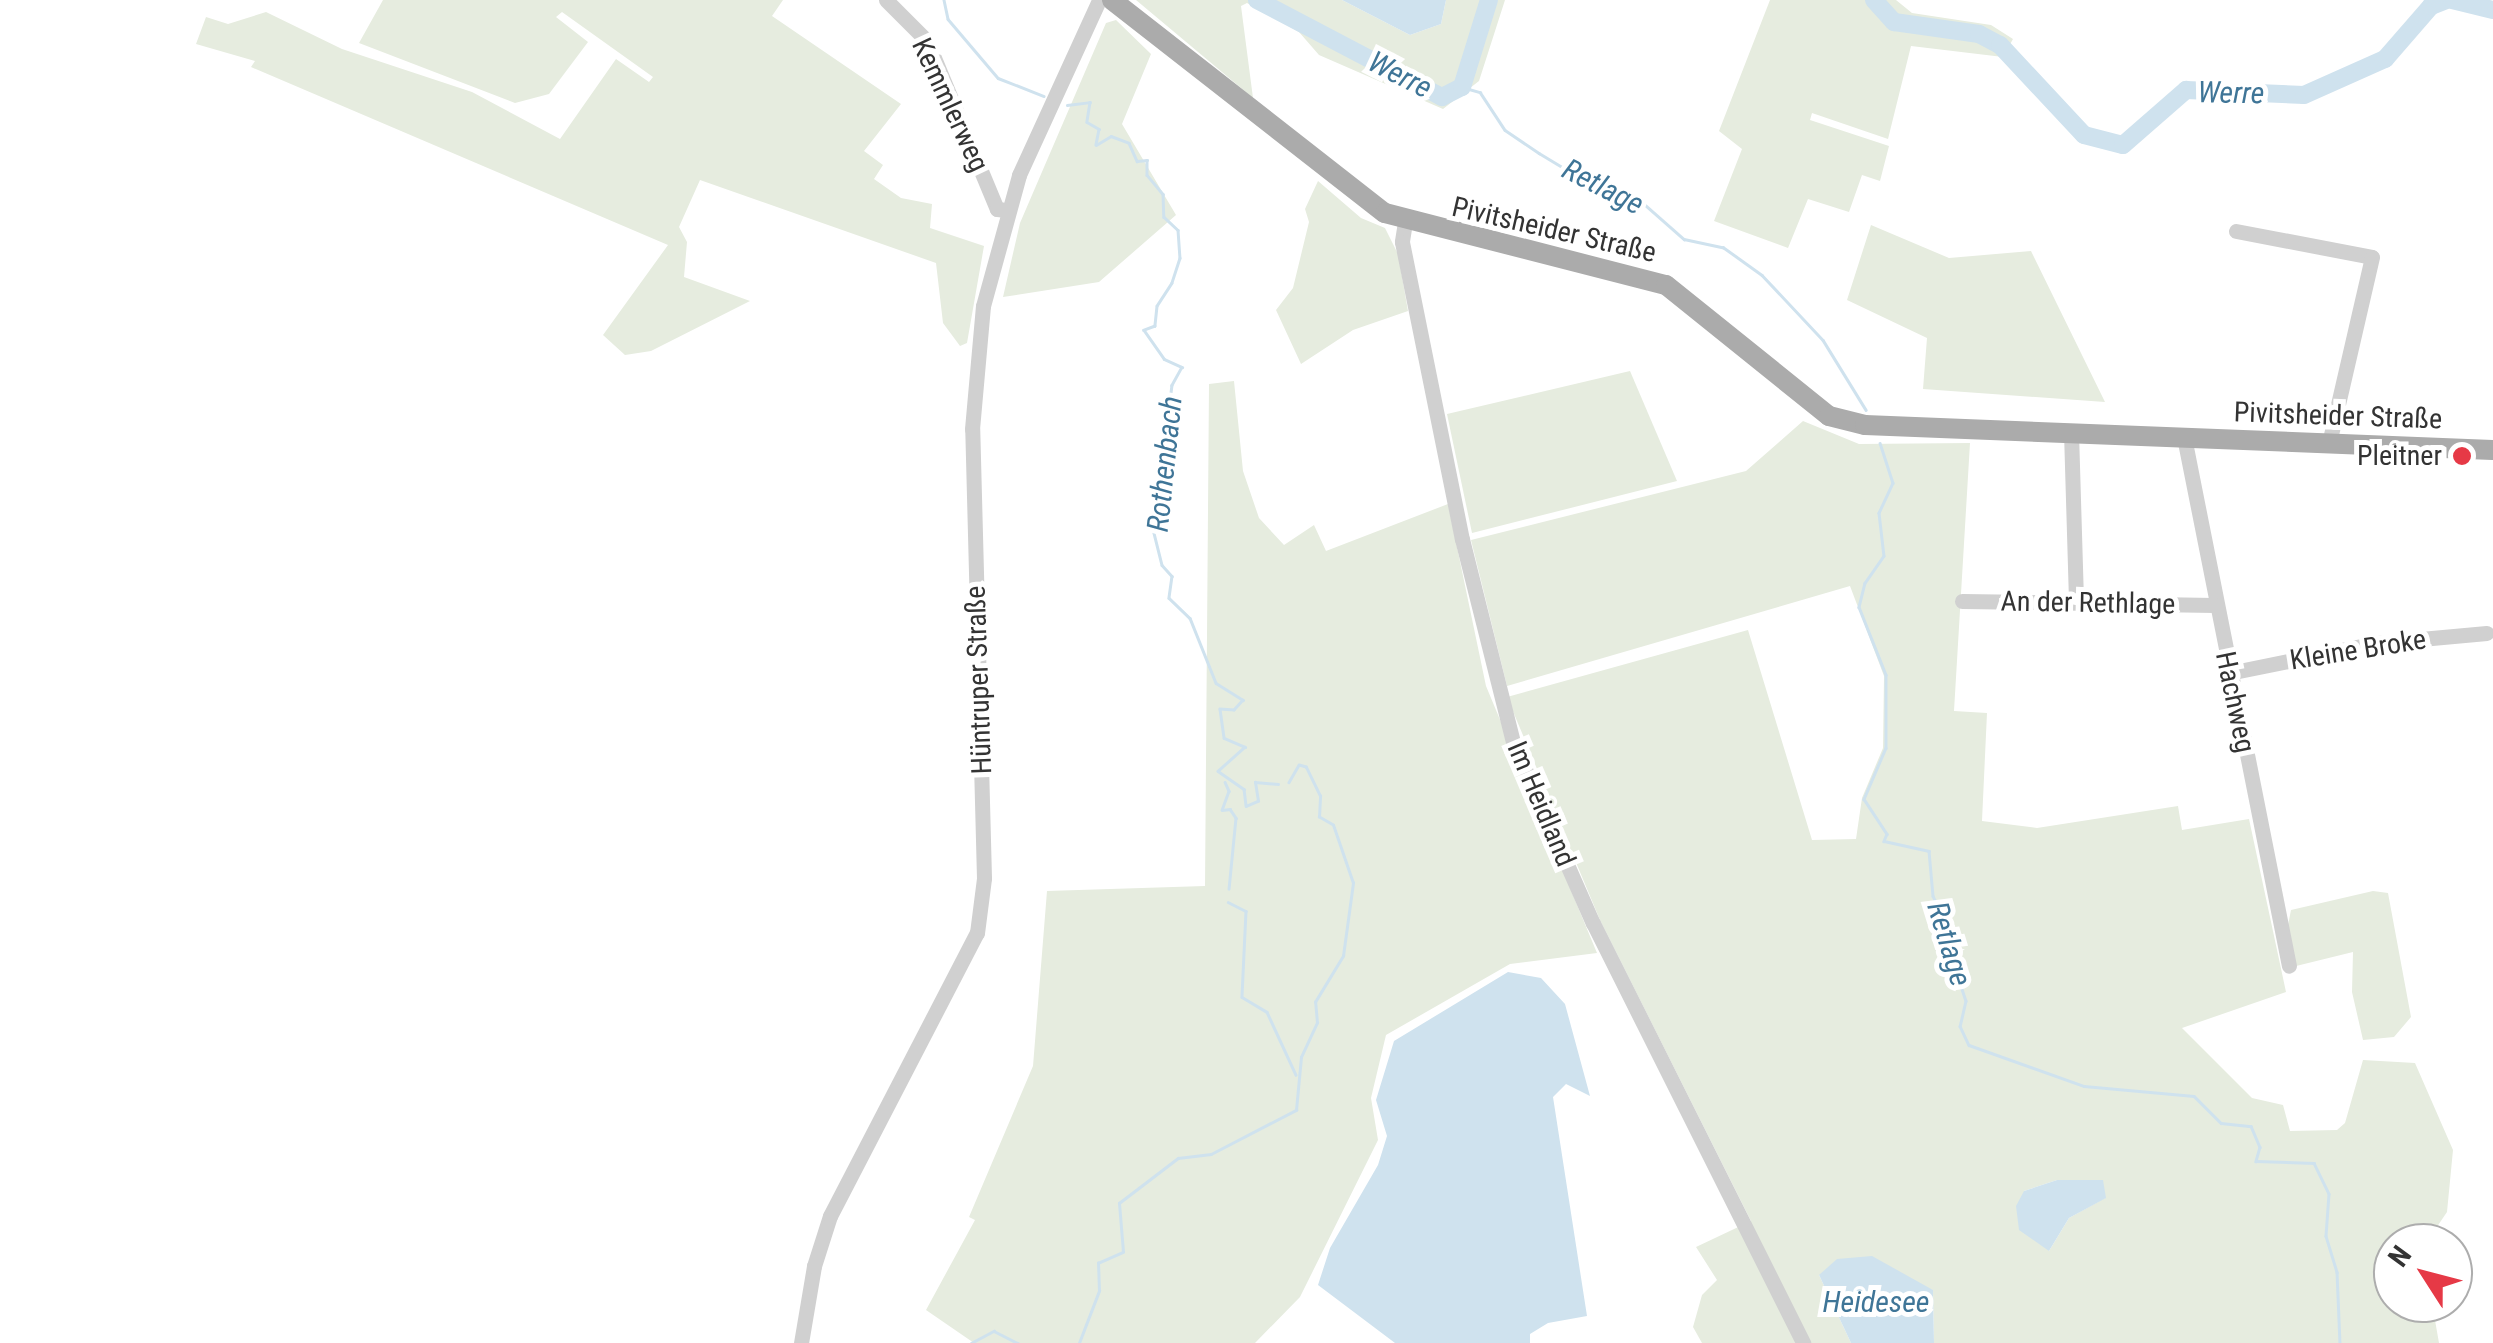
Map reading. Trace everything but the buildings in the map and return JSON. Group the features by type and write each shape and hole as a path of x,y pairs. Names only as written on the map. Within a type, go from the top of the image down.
{"main road":[{"name":"Pivitsheider Straße","path":"1112,0 1365,200 1404,222 1666,286 1828,416 1865,425 2493,450"}],"street":[{"name":"Kemmlerweg","path":"886,0 927,41 997,209 1006,210"},
{"name":"Hüntruper Straße","path":"801,1343 814,1266 830,1216 977,933 984,878 973,402 983,306 1006,210 1099,0"},
{"name":"Im Heidland","path":"1404,222 1402,242 1462,538 1513,742 1594,923 1803,1343"},
{"path":"2236,231 2372,257 2329,443"},
{"path":"2070,432 2076,601"},
{"name":"Hachweg","path":"2184,437 2214,606 2289,966"},
{"name":"An der Rethlage","path":"1962,601 2214,606"},
{"name":"Kleine Broke","path":"2230,672 2377,643 2486,633"}],"shaded area":[{"path":"383,0 783,0 772,16 901,104 864,151 883,165 874,179 901,198 932,204 930,228 984,246 967,343 960,346 943,323 936,263 700,180 679,227 687,242 684,277 750,301 651,351 625,355 603,335 668,245 251,67 255,61 196,44 206,17 228,24 266,12 342,49 472,92 560,139 616,59 649,82 653,77 562,12 556,17 588,42 549,94 515,103 359,43"},
{"path":"1136,0 1342,0 1410,35 1441,24 1446,0 1505,0 1479,81 1443,109 1319,55 1299,32 1247,3 1241,6 1253,98"},
{"path":"1770,0 1896,0 1912,13 1991,25 2013,39 2003,57 1911,46 1888,139 1812,113 1810,120 1889,146 1880,181 1862,175 1849,212 1808,199 1788,248 1714,221 1742,149 1719,131"},
{"path":"1116,20 1151,54 1122,124 1176,215 1099,282 1003,297 1020,223 1106,23"},
{"path":"1318,181 1361,218 1385,228 1398,254 1408,311 1353,330 1301,364 1276,310 1293,288 1309,222 1305,209"},
{"path":"1871,225 1949,258 2031,251 2105,402 1923,389 1927,338 1847,300"},
{"path":"1630,371 1677,481 1472,533 1447,414"},
{"path":"1234,381 1243,471 1259,518 1284,545 1314,525 1326,551 1448,504 1486,686 1597,953 1510,964 1386,1035 1371,1098 1378,1140 1300,1297 1255,1343 974,1343 926,1310 975,1220 969,1217 1033,1066 1047,891 1205,886 1209,384"},
{"path":"1803,421 1859,444 1970,443 1954,711 1987,713 1982,821 2037,828 2178,806 2182,830 2249,819 2286,992 2182,1028 2252,1098 2283,1105 2290,1131 2337,1130 2345,1123 2363,1060 2415,1063 2453,1150 2447,1212 2440,1223 2373,1223 2373,1323 2436,1323 2439,1343 1934,1343 1933,1290 1819,1275 1851,1343 1702,1343 1693,1327 1702,1295 1717,1280 1696,1247 1751,1221 1600,920 1507,697 1748,630 1812,840 1856,839 1862,798 1883,748 1884,676 1850,586 1507,686 1471,540 1746,471","holes":["2057,1180 2105,1198 2069,1218 2049,1251 2024,1191"]},
{"path":"2373,891 2388,893 2411,1017 2394,1037 2363,1040 2352,992 2353,952 2292,967 2287,930 2291,910"}],"water":[{"path":"1342,0 1446,0 1441,24 1410,35"},
{"path":"1508,972 1541,978 1565,1004 1590,1096 1566,1084 1553,1097 1587,1316 1548,1323 1530,1334 1530,1343 1395,1343 1318,1285 1330,1248 1378,1165 1387,1136 1376,1100 1394,1041"},
{"path":"2057,1180 2103,1180 2106,1198 2069,1218 2049,1251 2019,1230 2016,1206 2024,1191"},
{"name":"Heidesee","path":"1872,1256 1933,1290 1934,1343 1851,1343 1819,1275 1837,1259"}],"waterway":[{"name":"Rothenbach","path":"944,0 948,19 998,78 1044,96"},
{"name":"Werre","path":"1257,0 1442,97 1462,87 1489,0"},
{"name":"Werre","path":"1874,0 1894,22 1979,34 2000,45 2084,135 2123,145 2186,90 2304,95 2385,59 2431,6 2447,0"},
{"name":"Werre","path":"2452,0 2493,10"},
{"name":"Retlage","path":"1462,87 1480,92 1505,130 1539,153 1617,200 1643,203 1684,239 1723,247 1762,275 1823,340 1866,410"},
{"name":"Rothenbach","path":"1067,105 1090,102 1087,122 1099,129 1096,145 1111,136 1129,143 1137,161 1147,160 1147,175 1163,194 1164,217 1178,230 1180,258 1172,283 1157,306 1155,326 1144,330 1164,359 1182,367 1172,385 1166,431 1171,442 1162,459 1160,519 1153,529 1162,565 1172,576 1169,598 1190,618 1216,683 1243,700 1234,710 1220,709 1224,738 1245,747 1218,771 1244,789 1246,806 1258,801 1255,782 1278,784"},
{"name":"Retlage","path":"1880,443 1893,483 1879,513 1884,556 1865,583 1859,607 1886,675 1886,748 1864,799 1887,834 1884,841 1929,851 1933,896 1948,927 1946,941 1966,1001 1960,1026 1969,1045 2084,1086 2194,1096 2221,1123 2251,1126 2260,1147 2256,1161 2314,1163 2329,1194 2326,1236 2337,1272 2340,1343"},
{"name":"Rothenbach","path":"1079,1343 1099,1291 1098,1263 1123,1252 1119,1203 1178,1158 1211,1154 1296,1110 1301,1057 1317,1023 1315,1002 1343,956 1353,883 1333,825 1319,817 1320,796 1306,767 1299,765 1289,782"},
{"path":"1225,782 1229,791 1222,810 1230,809 1236,818 1229,889"},
{"path":"1228,902 1246,911 1242,997 1267,1012 1296,1075"},
{"name":"Rothenbach","path":"971,1343 994,1331 1018,1343"}],"place":[{"name":"Pleitner","path":"2462,456"}]}
